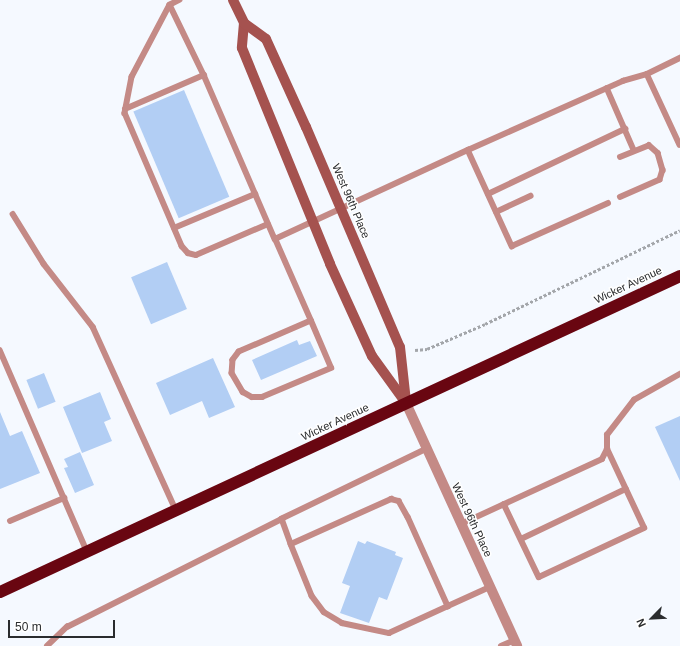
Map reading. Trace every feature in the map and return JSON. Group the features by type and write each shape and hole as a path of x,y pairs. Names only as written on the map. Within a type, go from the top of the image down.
{"highway":[{"name":"Wicker Avenue","path":"0,592 680,276"}],"street":[{"name":"West 96th Place","path":"233,0 244,22 266,39 341,209 400,347 406,403"},
{"name":"West 96th Place","path":"244,22 242,48 313,223 372,356 406,403 516,643"}],"lane":[{"path":"180,0 170,5 132,77 125,109 174,228 182,246 188,253 196,255 268,224"},
{"path":"170,5 204,75 268,224 311,321 331,368 262,397 252,397 243,392 232,373 233,360 239,352 311,321"},
{"path":"275,239 313,223 468,150 607,88 647,74 680,58"},
{"path":"647,74 680,145"},
{"path":"125,109 204,75"},
{"path":"607,88 634,150"},
{"path":"488,194 625,129"},
{"path":"620,157 649,145 653,147 662,161 664,176 621,197"},
{"path":"468,150 512,246 608,203"},
{"path":"174,228 255,194"},
{"path":"496,212 531,196"},
{"path":"13,214 44,264 93,327 176,510"},
{"path":"0,350 87,551"},
{"path":"504,504 539,577 644,528 607,449 607,435 634,400 680,374"},
{"path":"47,646 67,627 282,519 427,449"},
{"path":"461,524 602,459 607,449"},
{"path":"521,539 626,489"},
{"path":"10,521 64,498"},
{"path":"291,544 391,499 398,501 448,606"},
{"path":"282,519 312,596 324,612 342,623 389,633 490,587"},
{"path":"501,646 516,643"}],"path":[{"path":"415,350 427,349 485,324 680,230"}],"building":[{"path":"184,90 229,197 179,218 133,111"},
{"path":"167,262 187,309 151,324 131,277"},
{"path":"297,340 299,345 310,341 317,356 261,380 252,360"},
{"path":"213,358 235,407 209,418 202,401 170,415 156,383"},
{"path":"44,373 56,402 38,409 26,380"},
{"path":"100,392 111,419 104,422 112,441 82,453 63,407"},
{"path":"0,412 10,436 22,431 40,473 0,489"},
{"path":"680,416 680,481 655,427"},
{"path":"80,452 94,485 75,493 64,468 68,467 64,459"},
{"path":"358,541 365,544 367,541 396,552 395,555 403,558 387,600 379,597 369,623 340,613 350,586 342,583"}]}
